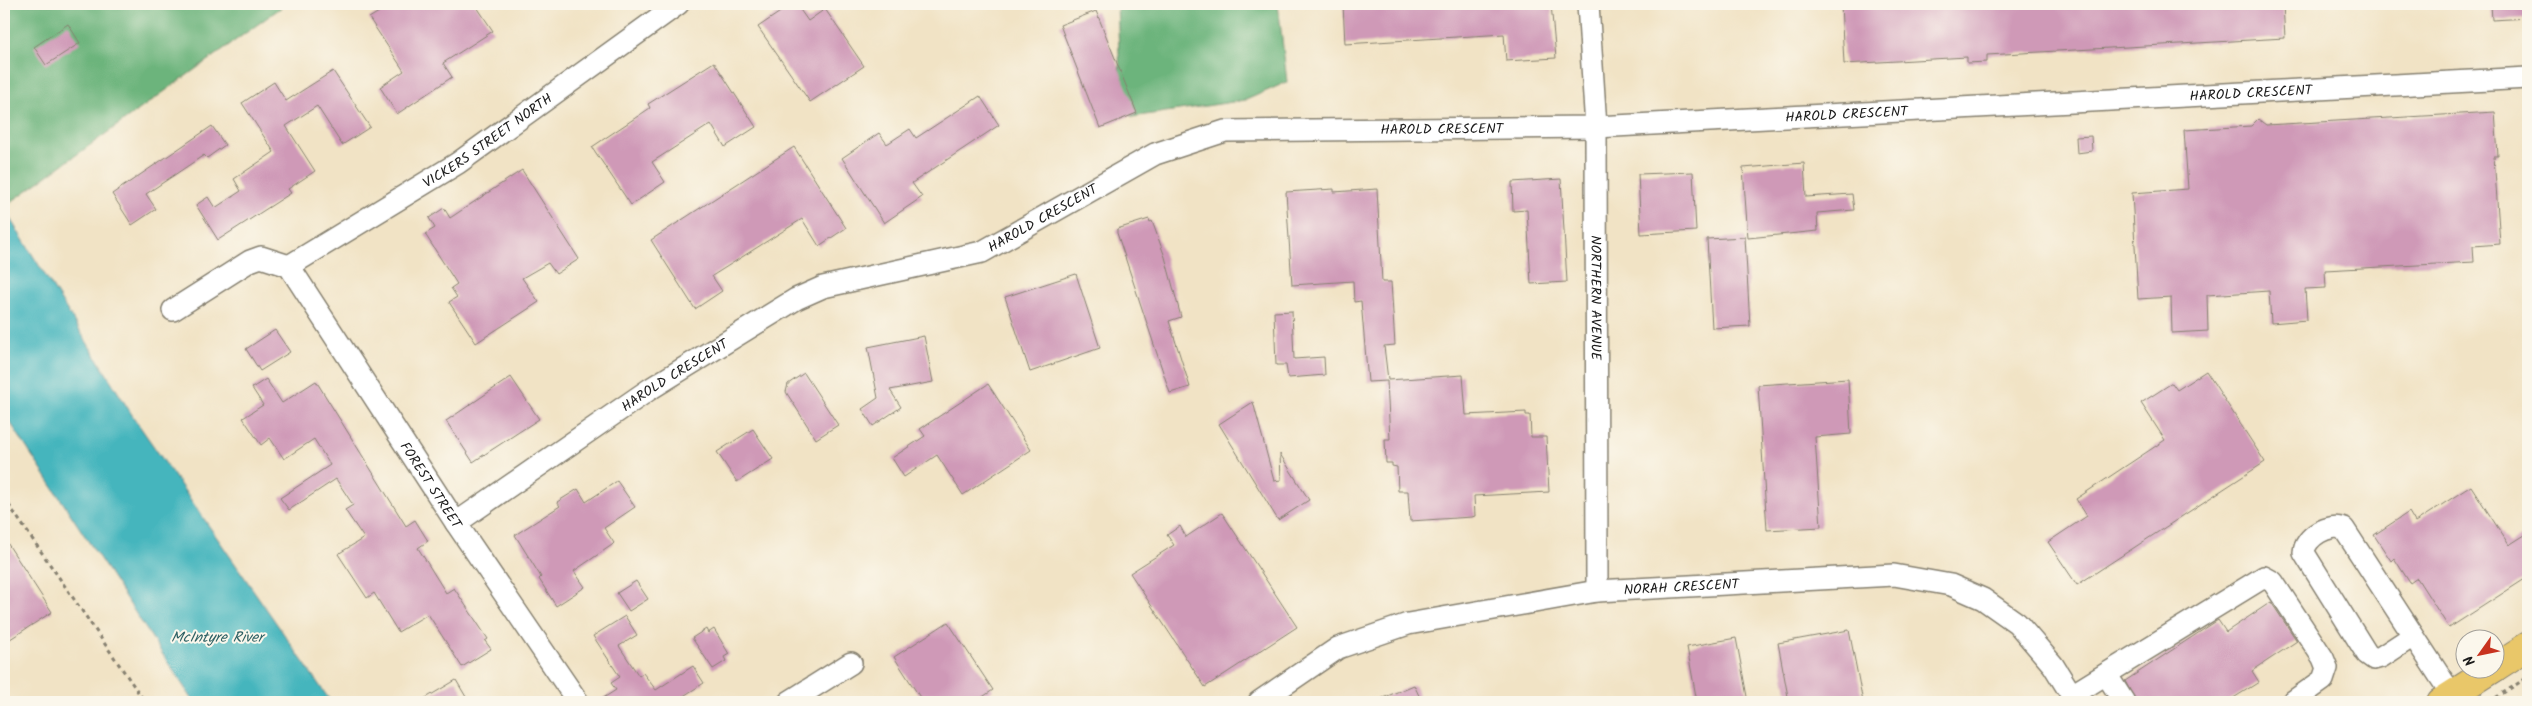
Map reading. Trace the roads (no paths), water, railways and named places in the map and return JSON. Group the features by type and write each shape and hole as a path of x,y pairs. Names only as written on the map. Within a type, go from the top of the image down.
{"main road":[{"path":"2504,662 2528,646"},
{"path":"2446,699 2479,678"}],"street":[{"name":"VICKERS STREET NORTH","path":"289,266 458,163 678,4"},
{"name":"NORTHERN AVENUE","path":"1588,4 1596,127 1597,591"},
{"name":"HAROLD CRESCENT","path":"456,523 650,389 796,299 824,287 982,252 1155,154 1225,131 1596,127 2528,78"},
{"path":"173,310 261,256 289,266"},
{"name":"FOREST STREET","path":"289,266 456,523 578,702"},
{"path":"2413,636 2381,657 2374,659 2367,654 2304,553 2304,546 2309,540 2329,528 2337,526 2344,529 2413,636 2446,699"},
{"name":"NORAH CRESCENT","path":"1259,702 1338,648 1400,627 1597,591 1894,575 1951,585 1983,600 2017,623 2053,665 2074,699"},
{"path":"2074,699 2106,674 2264,577 2274,582 2323,658 2327,668 2323,680 2292,702"},
{"path":"788,702 850,662"},
{"path":"2106,674 2124,702"}],"water":[{"name":"McIntyre River","path":"4,209 134,418 331,702 194,702 4,413"}]}
